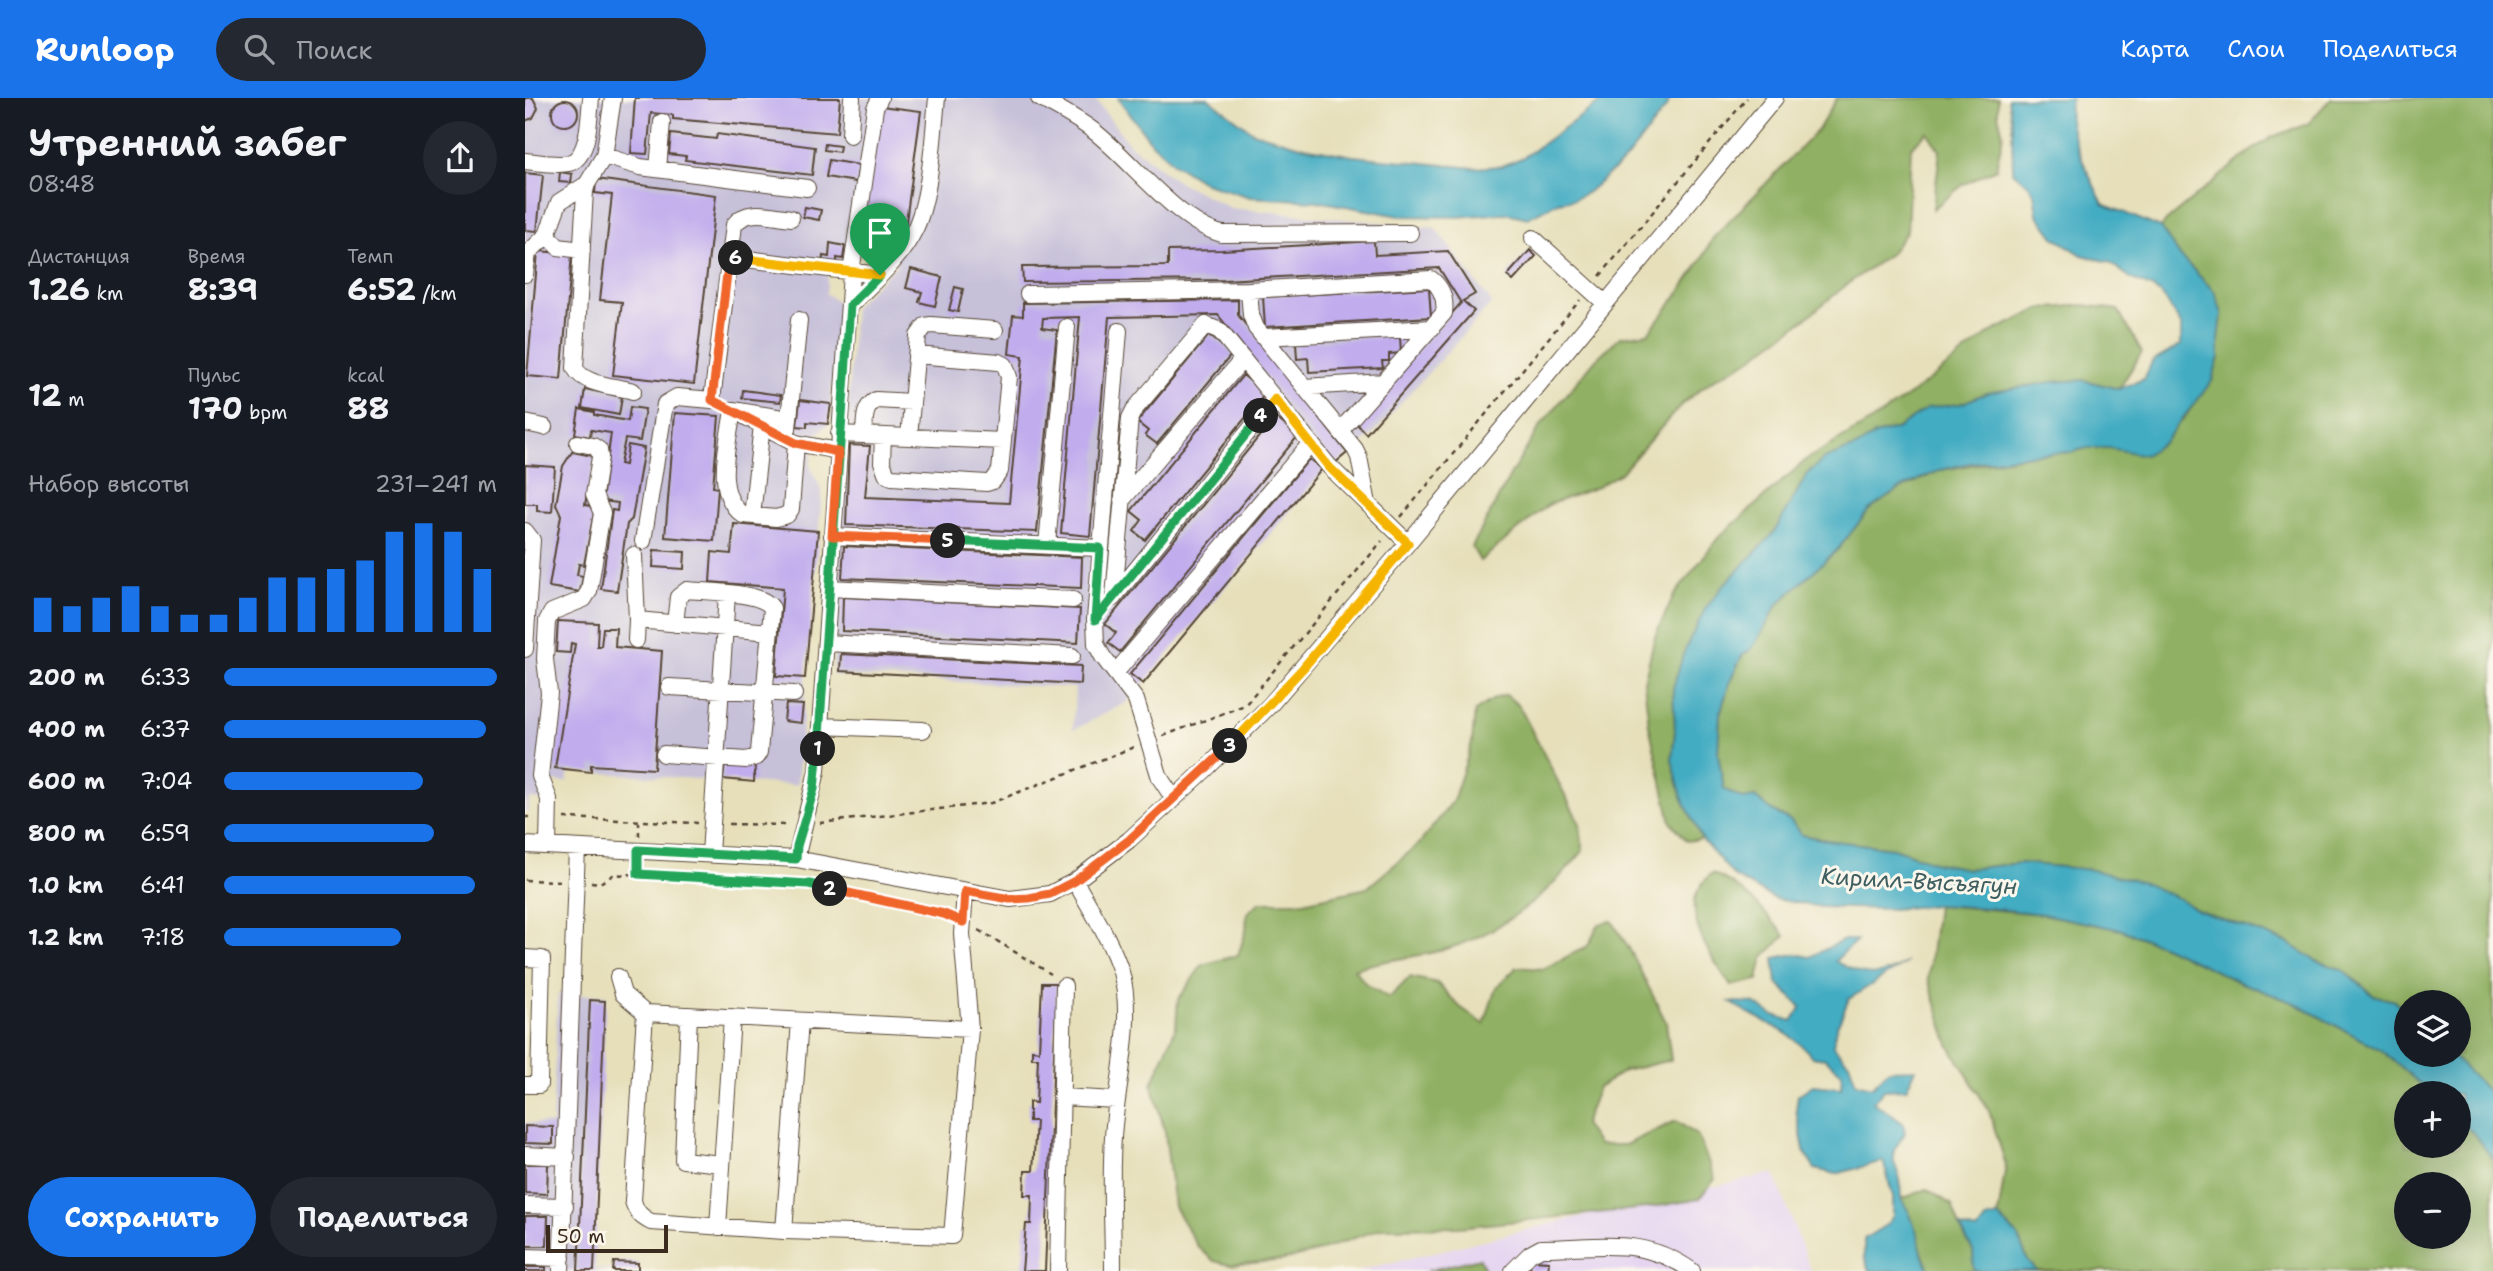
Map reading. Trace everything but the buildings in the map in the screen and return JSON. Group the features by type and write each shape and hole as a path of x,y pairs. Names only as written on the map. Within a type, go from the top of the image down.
{"street":[{"path":"525,161 569,163 575,159 587,138 591,98"},
{"path":"525,274 526,259 533,246 547,235 559,202 587,184 604,156 613,98"},
{"path":"850,135 852,98"},
{"path":"796,859 814,789 851,273 875,108 880,98"},
{"path":"850,305 906,245 918,223 928,178 937,98"},
{"path":"1039,98 1095,132 1196,223 1210,231 1222,234 1410,233"},
{"path":"525,845 796,859 1010,899 1050,894 1075,881 1129,840 1271,704 1408,543 1775,98"},
{"path":"658,169 662,122"},
{"path":"604,156 640,167 807,188"},
{"path":"587,184 575,368 585,379 633,391"},
{"path":"712,400 731,233 738,219 753,214 791,218"},
{"path":"547,235 555,245 562,248"},
{"path":"1533,237 1605,303"},
{"path":"533,246 582,250"},
{"path":"729,257 880,275"},
{"path":"1028,293 1249,290 1431,279 1446,301 1444,313 1341,431"},
{"path":"1249,290 1251,315 1256,328 1341,431 1359,457 1368,505"},
{"path":"733,410 726,486 739,512 743,515 776,518 787,515 791,509 792,440 789,419 799,320"},
{"path":"1114,596 1130,418 1206,325 1220,331 1310,444 1408,543"},
{"path":"909,437 918,336 925,326 995,330"},
{"path":"1047,545 1067,327"},
{"path":"1264,338 1432,328"},
{"path":"1119,331 1100,548 1096,644 1136,700 1160,778 1174,799"},
{"path":"883,436 882,463 887,475 893,477 987,483 993,481 1000,471 1009,377 1005,365 999,362 916,355"},
{"path":"1122,500 1243,359"},
{"path":"1304,387 1384,382"},
{"path":"636,640 638,548 664,404 677,397 712,400 792,440 838,452"},
{"path":"1095,620 1275,399"},
{"path":"864,435 866,411 871,402 912,402"},
{"path":"733,410 789,419"},
{"path":"525,423 544,427"},
{"path":"752,516 762,425"},
{"path":"839,434 1003,440"},
{"path":"548,846 549,799 540,776 549,693 545,659 547,621 552,612 579,602 589,591 602,513 594,497 599,450 578,443"},
{"path":"1116,672 1310,444"},
{"path":"525,531 532,540 525,649"},
{"path":"832,536 1100,548"},
{"path":"829,588 1073,600"},
{"path":"664,754 746,760 756,757 759,752 772,608 769,603 757,597 687,590 682,592 676,603 675,624"},
{"path":"710,854 727,594"},
{"path":"637,621 770,632"},
{"path":"826,643 1072,656"},
{"path":"669,687 794,694"},
{"path":"820,726 923,730"},
{"path":"525,1257 562,1265 577,848"},
{"path":"1075,881 1121,972 1125,999 1124,1037 1112,1148 1113,1271"},
{"path":"645,1013 633,1202 642,1218 651,1222 784,1231 953,1236 970,1029 963,922 965,891"},
{"path":"525,958 542,959 539,1085 525,1085"},
{"path":"618,977 623,994 645,1013 970,1029"},
{"path":"1058,1271 1064,986"},
{"path":"689,1015 683,1160 722,1164"},
{"path":"718,1227 732,1017"},
{"path":"784,1231 800,1021"},
{"path":"1061,1097 1116,1100"},
{"path":"525,1155 567,1157"},
{"path":"525,1205 565,1206"},
{"path":"1113,1235 1124,1271"},
{"path":"1513,1271 1530,1254 1541,1248 1634,1246 1664,1254 1692,1271"}],"path":[{"path":"638,874 639,821"},
{"path":"525,880 600,883 613,875 638,874 809,884 944,914 992,937 1046,971 1064,986"}],"shaded area":[{"path":"525,98 1094,98 1130,145 1174,179 1230,208 1435,228 1492,303 1371,436 1335,466 1324,471 1127,702 1073,730 1075,688 833,675 854,306 897,265 884,252 845,246 843,259 838,258 837,263 829,267 826,294 841,304 828,424 816,435 810,466 822,491 797,785 569,771 567,782 545,781 543,800 529,799 528,812 525,812"},
{"path":"558,994 607,995 594,1269 613,1270 614,1262 638,1263 638,1271 525,1271 525,1123 552,1124"},
{"path":"1774,1173 1811,1271 1357,1271 1554,1223"}],"green space":[{"path":"1837,98 1998,98 1998,114 2003,135 1996,169 1964,184 1933,209 1940,151 1927,132 1911,148 1907,231 1890,254 1746,362 1711,381 1681,405 1622,472 1597,487 1548,505 1480,561 1472,547 1541,425 1596,359 1620,337 1648,333 1692,275 1713,238 1818,130"},
{"path":"2331,98 2493,98 2493,1096 2463,1067 2471,1067 2471,990 2394,990 2394,1001 2373,995 2343,970 2317,961 2288,943 2197,910 2180,899 2092,870 2021,863 1968,869 1937,863 1893,848 1802,835 1791,821 1772,811 1755,797 1743,799 1724,789 1718,754 1720,714 1730,681 1742,656 1753,647 1778,604 1838,549 1869,510 1896,491 1941,470 2037,454 2109,448 2183,420 2212,381 2219,357 2222,314 2215,293 2179,255 2161,228 2248,153 2272,137 2308,124"},
{"path":"2084,305 2118,310 2142,352 2119,389 2083,380 2052,382 1987,393 1960,404 1929,408 1898,428 1873,436 1858,446 1824,459 1808,473 1773,534 1723,586 1673,688 1675,730 1672,760 1682,797 1702,839 1687,841 1671,822 1649,725 1644,682 1655,636 1673,597 1718,538 1807,459 1914,392 1991,332 2040,309"},
{"path":"1506,695 1519,706 1580,824 1583,851 1536,899 1519,913 1481,936 1439,951 1354,969 1366,984 1389,998 1410,977 1437,983 1460,1007 1484,1024 1496,988 1517,967 1543,969 1588,946 1599,924 1612,921 1630,950 1666,1022 1671,1060 1624,1071 1598,1088 1584,1124 1598,1145 1625,1145 1676,1121 1698,1136 1715,1179 1699,1199 1647,1208 1459,1227 1382,1228 1316,1252 1284,1260 1230,1265 1214,1261 1198,1247 1174,1207 1165,1132 1152,1084 1176,1027 1178,1000 1202,965 1238,955 1246,931 1247,913 1260,902 1303,902 1367,888 1419,844 1453,801 1472,743 1475,711"},
{"path":"1712,873 1743,892 1785,936 1763,957 1758,980 1731,986 1700,934 1695,900 1699,889"},
{"path":"1937,905 2043,914 2122,930 2166,947 2239,982 2292,1002 2380,1049 2394,1061 2394,1067 2401,1067 2417,1081 2394,1081 2394,1158 2471,1158 2471,1131 2474,1134 2493,1159 2493,1271 2037,1271 2028,1261 2017,1235 1998,1216 2006,1165 1989,1111 1949,1045 1928,979"},
{"path":"1927,1189 1952,1205 1973,1251 1975,1271 1930,1271 1901,1199"},
{"path":"1480,1258 1485,1271 1427,1271"}],"water":[{"path":"1118,98 1208,98 1253,132 1304,147 1353,156 1474,168 1502,166 1524,157 1606,98 1669,98 1668,105 1626,159 1588,192 1575,199 1558,202 1528,218 1506,213 1457,217 1400,216 1317,201 1250,197 1205,183 1173,163 1151,142"},
{"name":"Кирилл-Высъягун","path":"2008,98 2072,98 2069,109 2073,136 2103,204 2161,228 2179,255 2215,292 2222,314 2219,357 2212,381 2164,442 2145,455 2109,448 2087,448 1965,464 1918,480 1896,491 1869,510 1838,549 1778,604 1753,647 1742,656 1730,681 1720,714 1718,754 1724,789 1743,799 1755,797 1772,811 1791,821 1802,835 1893,848 1937,863 1968,869 2021,863 2092,870 2141,882 2180,899 2197,910 2288,943 2317,961 2343,970 2373,995 2394,1001 2394,1061 2380,1049 2292,1002 2239,982 2166,947 2122,930 2043,914 1987,908 1937,905 1892,909 1822,907 1775,899 1735,877 1702,839 1682,797 1672,760 1675,730 1673,688 1684,652 1705,609 1723,586 1773,534 1808,473 1824,459 1858,446 1873,436 1898,428 1928,408 1960,404 1987,393 2052,382 2083,380 2119,389 2144,379 2152,362 2181,345 2181,325 2165,299 2153,288 2132,279 2109,262 2082,255 2054,237 2037,214 2034,193 2028,184 2013,172 2012,125"},
{"path":"1844,940 1857,940 1835,961 1863,974 1887,972 1907,962 1849,999 1836,1029 1833,1046 1849,1063 1856,1083 1872,1087 1889,1070 1916,1069 1906,1089 1884,1090 1873,1102 1903,1123 1905,1133 1894,1150 1894,1162 1900,1179 1901,1199 1909,1212 1930,1271 1869,1271 1864,1257 1864,1239 1886,1225 1893,1216 1893,1197 1883,1161 1836,1174 1815,1169 1805,1154 1796,1110 1798,1095 1813,1085 1841,1088 1842,1073 1825,1059 1812,1057 1804,1047 1784,1032 1730,1002 1754,1003 1772,1015 1792,1021 1801,1007 1777,983 1774,958 1796,954 1810,957"},
{"path":"2401,1067 2463,1067 2493,1096 2493,1159 2471,1131 2471,1081 2417,1081"},
{"path":"1998,1216 2017,1235 2028,1261 2037,1271 1974,1271 1973,1251 1960,1227 1977,1231 1986,1219"}],"route":[{"path":"880,275 729,257 712,400 796,443 838,452 832,536 1100,548 1095,620 1275,399 1329,467 1408,543 1303,668 1243,734 1129,840 1088,873 1050,894 1010,899 965,891 963,922 944,914 809,884 638,874 638,850 796,859 817,771 826,643 829,588 838,452 839,434 850,305 880,275"}]}
